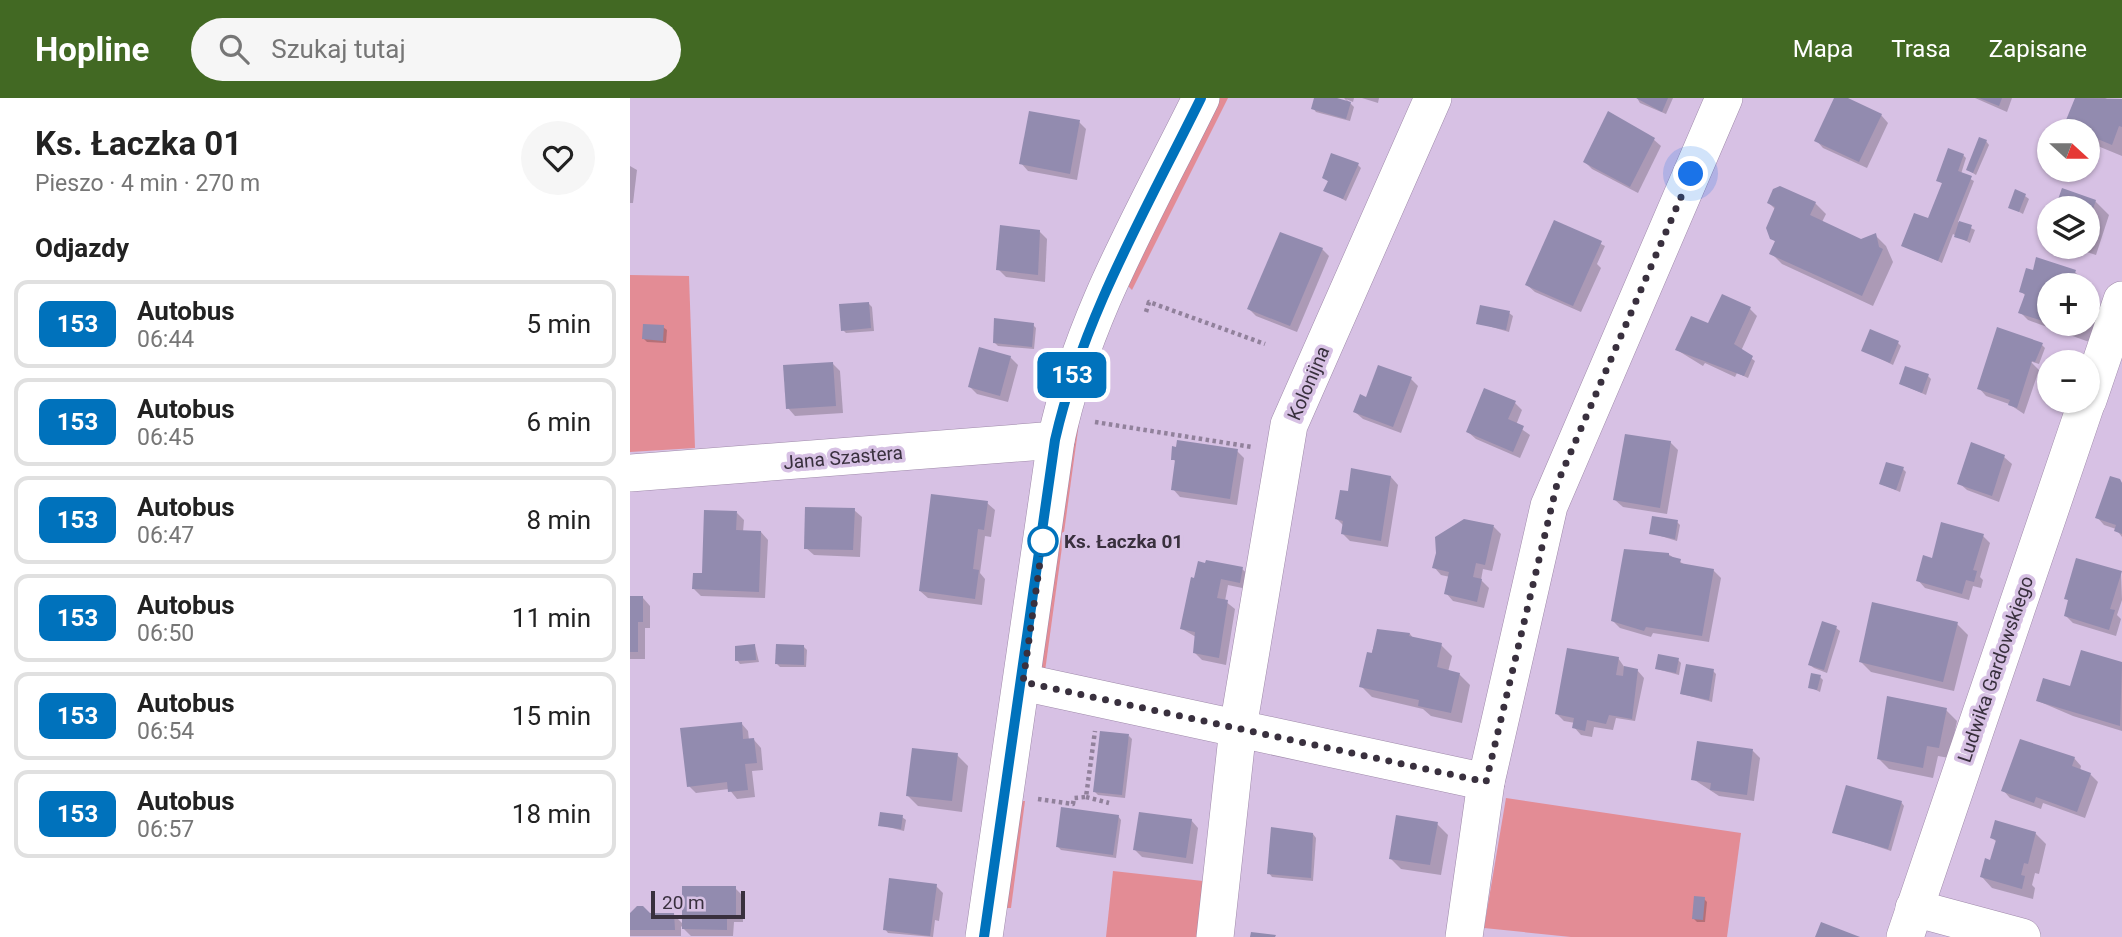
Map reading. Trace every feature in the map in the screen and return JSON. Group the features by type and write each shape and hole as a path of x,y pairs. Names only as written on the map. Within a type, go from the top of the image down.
{"street":[{"path":"984,937 1023,682 1055,440 1073,373 1104,293 1201,98"},
{"name":"Kolonijna","path":"1215,937 1238,728 1289,425 1433,98"},
{"path":"1464,937 1486,782 1557,484 1724,98"},
{"name":"Ludwika Gardowskiego","path":"2100,365 2122,300"},
{"name":"Ludwika Gardowskiego","path":"1910,922 2084,413"},
{"name":"Jana Szastera","path":"630,473 1055,440"},
{"path":"1023,682 1486,782"},
{"path":"1910,922 2022,937"}],"path":[{"path":"1146,312 1149,302 1265,344"},
{"path":"1093,422 1257,448"},
{"path":"1086,797 1096,724"},
{"path":"1026,798 1073,804 1074,798 1086,797 1109,803"}],"shaded area":[{"path":"1216,98 1228,98 1132,290 1125,283"},
{"path":"630,275 689,276 695,448 630,452"},
{"path":"1079,423 1045,671 1040,672 1070,441"},
{"path":"1506,798 1741,833 1727,937 1571,937 1484,928"},
{"path":"1019,801 1025,801 1011,908 1004,908"},
{"path":"1113,871 1212,882 1206,937 1106,937"}],"building":[{"path":"1314,98 1337,98 1351,102 1346,119 1311,109"},
{"path":"1636,98 1668,98 1662,112"},
{"path":"1834,98 1848,98 1882,114 1859,162 1814,141"},
{"path":"1979,98 2002,98 1999,106"},
{"path":"2075,98 2122,99 2122,127 2119,126 2112,145 2100,140 2100,119 2066,119"},
{"path":"1029,111 1080,120 1070,174 1019,164"},
{"path":"1608,111 1655,138 1630,187 1583,162"},
{"path":"1979,137 1987,140 1973,173 1966,170"},
{"path":"1948,148 1964,154 1958,171 1972,176 1938,261 1901,246 1914,213 1928,218 1942,183 1936,181"},
{"path":"1331,153 1359,163 1343,199 1323,191 1328,181 1322,178"},
{"path":"1780,186 1816,202 1810,215 1861,239 1876,233 1879,247 1883,249 1862,296 1769,254 1775,241 1770,239 1766,228 1775,207 1767,203 1773,189"},
{"path":"2062,188 2085,196 2059,196"},
{"path":"2015,189 2026,194 2019,212 2008,208"},
{"path":"1554,220 1602,241 1573,306 1525,285"},
{"path":"1959,221 1972,225 1967,241 1954,237"},
{"path":"1000,225 1040,230 1038,275 996,270"},
{"path":"1280,232 1323,248 1290,326 1247,309"},
{"path":"2036,257 2076,270 2075,273 2037,273 2037,319 2018,313 2025,294 2019,292 2026,268 2033,270"},
{"path":"1722,294 1751,307 1734,344 1753,356 1744,376 1675,350 1691,316 1708,323"},
{"path":"869,302 871,328 841,331 839,304"},
{"path":"1480,305 1510,311 1506,330 1476,324"},
{"path":"994,318 1034,323 1032,347 993,343"},
{"path":"643,324 664,325 663,341 642,339"},
{"path":"1997,327 2043,343 2040,350 2037,350 2035,362 2032,361 2017,408 2008,405 2010,400 1977,389"},
{"path":"1870,329 1899,341 1890,363 1861,351"},
{"path":"979,347 1011,356 1000,396 968,387"},
{"path":"833,362 836,406 786,409 783,365"},
{"path":"1378,365 1412,377 1393,427 1353,412 1360,394 1366,397"},
{"path":"1905,366 1929,374 1922,393 1899,384"},
{"path":"1484,388 1516,401 1508,419 1524,426 1513,452 1466,432"},
{"path":"1625,434 1671,441 1660,508 1613,500"},
{"path":"1177,440 1238,449 1230,499 1171,490 1175,460 1171,460 1172,446 1176,447"},
{"path":"1971,442 2005,455 1992,496 1957,484"},
{"path":"1886,462 1904,467 1896,490 1879,484"},
{"path":"1351,468 1391,476 1381,541 1341,534 1343,521 1335,519 1340,490 1348,491"},
{"path":"2110,476 2120,479 2122,483 2122,534 2114,531 2116,525 2095,518"},
{"path":"931,494 988,501 984,530 978,529 973,569 979,570 975,599 919,591"},
{"path":"805,507 855,508 853,550 804,549"},
{"path":"704,510 737,511 736,530 761,531 759,592 692,589 693,573 702,573"},
{"path":"1652,516 1678,520 1675,539 1649,534"},
{"path":"1464,519 1494,525 1485,565 1476,563 1473,577 1482,579 1477,602 1444,594 1449,572 1432,568 1436,553 1435,537"},
{"path":"1941,522 1984,534 1973,570 1977,571 1974,582 1966,580 1962,594 1916,581 1923,555 1932,558"},
{"path":"1624,549 1669,553 1669,556 1681,559 1680,563 1714,569 1702,636 1646,627 1644,631 1611,621"},
{"path":"2076,558 2122,571 2110,609 2115,610 2109,630 2064,616 2068,600 2064,599"},
{"path":"1206,560 1243,567 1240,583 1221,579 1217,598 1228,600 1219,658 1193,653 1195,632 1180,629 1191,577 1194,578 1198,561 1205,563"},
{"path":"630,596 643,596 643,622 638,622 638,652 630,652"},
{"path":"1872,602 1958,622 1943,682 1859,662"},
{"path":"1822,621 1837,626 1824,670 1808,665"},
{"path":"1377,629 1410,633 1409,636 1442,643 1437,667 1460,673 1451,713 1418,706 1419,700 1359,687 1367,652 1372,653"},
{"path":"755,644 756,660 735,661 735,646"},
{"path":"776,644 804,645 804,665 775,664"},
{"path":"1567,648 1619,657 1616,675 1623,676 1624,666 1638,669 1632,719 1609,715 1606,724 1587,720 1585,731 1572,728 1574,718 1555,714"},
{"path":"2081,650 2122,662 2120,726 2036,701 2043,678 2070,686"},
{"path":"1658,654 1679,658 1676,673 1655,669"},
{"path":"1686,664 1714,669 1709,700 1680,694"},
{"path":"1811,673 1821,675 1817,690 1808,688"},
{"path":"1887,696 1947,708 1939,748 1927,746 1923,768 1877,759"},
{"path":"742,722 743,739 754,738 757,763 745,764 748,790 728,792 727,782 687,787 680,728"},
{"path":"1100,731 1129,734 1122,795 1093,792"},
{"path":"2020,739 2075,757 2072,766 2091,773 2077,812 2036,797 2034,803 2001,791"},
{"path":"1697,741 1753,749 1747,795 1710,790 1711,783 1691,780"},
{"path":"912,748 958,753 952,801 906,796"},
{"path":"1846,785 1902,801 1888,849 1832,833"},
{"path":"1061,807 1119,815 1113,855 1056,847"},
{"path":"880,812 903,815 901,829 878,826"},
{"path":"1139,812 1192,819 1186,858 1133,850"},
{"path":"1396,815 1438,822 1430,865 1389,859"},
{"path":"1995,820 2036,832 2028,864 2024,863 2021,875 2025,876 2022,889 1980,877 1985,858 1990,860 1996,840 1990,838"},
{"path":"1271,827 1313,833 1311,878 1267,874"},
{"path":"889,878 937,884 930,936 883,930"},
{"path":"682,886 736,886 736,915 727,915 727,930 682,929"},
{"path":"1694,896 1705,897 1703,920 1692,919"},
{"path":"637,906 643,906 650,913 674,913 675,930 630,930 630,913"},
{"path":"1821,922 1860,937 1815,937"},
{"path":"1251,932 1276,935 1250,937"}],"bus line":[{"name":"153","path":"984,937 1055,440 1065,395 1104,293 1201,98"}],"place":[{"name":"Ks. Łaczka 01","path":"1043,541"}],"route":[{"path":"1043,541 1023,682 1486,782 1549,506 1577,434 1691,174"}]}
